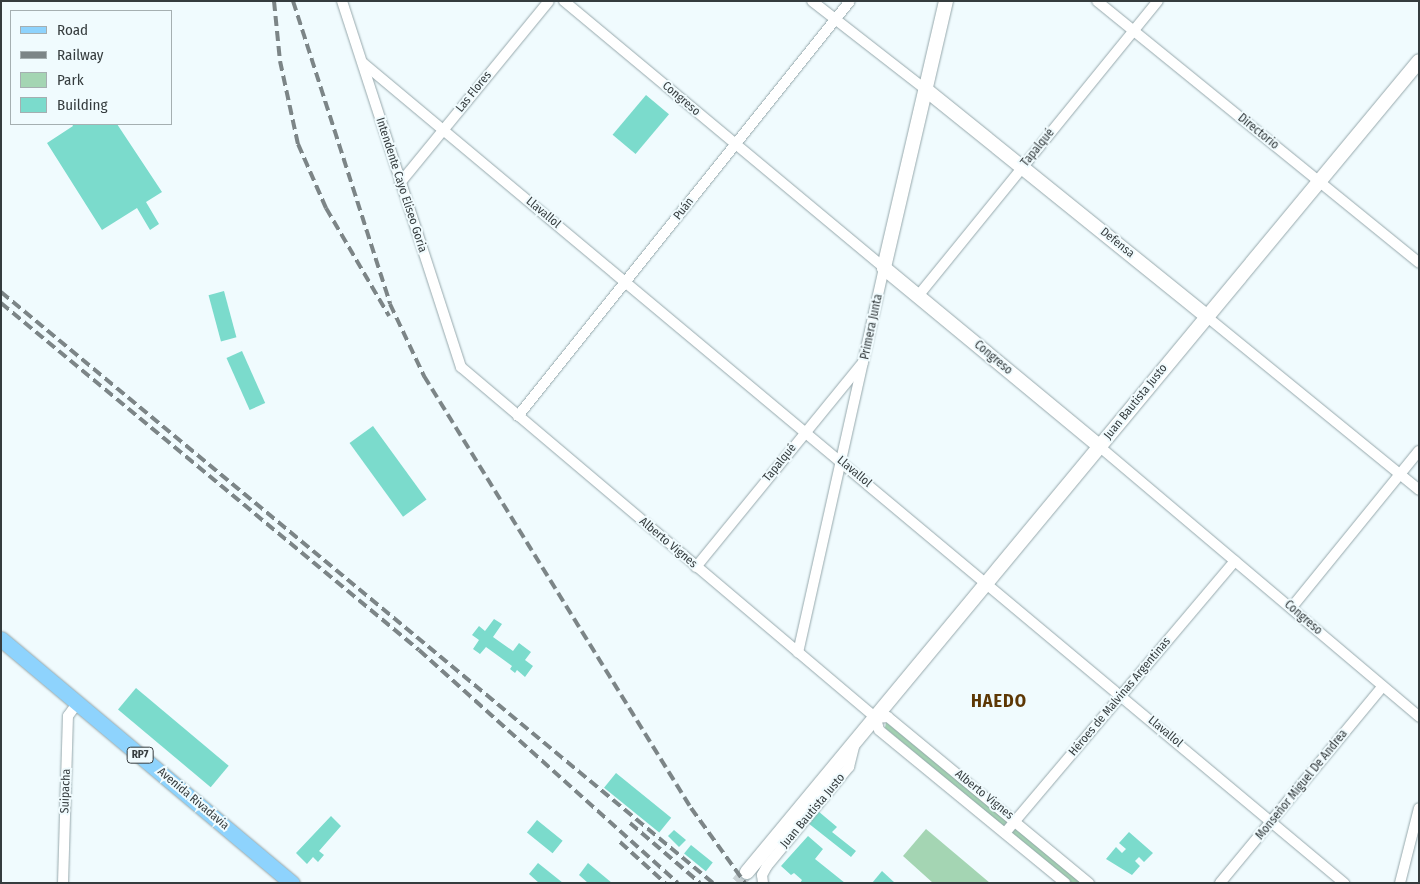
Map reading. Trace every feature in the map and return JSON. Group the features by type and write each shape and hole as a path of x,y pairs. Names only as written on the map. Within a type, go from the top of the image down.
{"main road":[{"name":"Avenida Rivadavia","path":"1,639 78,702 276,877 292,883"}],"street":[{"name":"Intendente Cayo Eliseo Goria","path":"342,1 461,367"},
{"name":"Las Flores","path":"400,183 549,1"},
{"name":"Congreso","path":"564,1 1100,446 1292,607 1382,687 1419,717"},
{"name":"Defensa","path":"812,1 1023,167 1419,490"},
{"name":"Puán","path":"518,416 850,1"},
{"name":"Primera Junta","path":"798,652 843,464 884,268 946,1"},
{"name":"Directorio","path":"1097,1 1419,263"},
{"name":"Tapalqué","path":"918,296 1158,1"},
{"name":"Juan Bautista Justo","path":"747,872 1419,61"},
{"name":"Llavallol","path":"363,63 1344,883"},
{"name":"Tapalqué","path":"696,567 865,359"},
{"name":"Alberto Vignes","path":"461,367 876,718 879,730 1005,833 1059,881"},
{"path":"1292,607 1419,451"},
{"name":"Héroes de Malvinas Argentinas","path":"1005,833 1235,561"},
{"name":"Monseñor Miguel De Andrea","path":"1220,883 1382,687"},
{"name":"Suipacha","path":"63,883 68,716 78,702"},
{"name":"Alberto Vignes","path":"876,718 888,717 1089,883"},
{"name":"Juan Bautista Justo","path":"762,879 850,767 855,743"},
{"path":"1400,883 1419,808"},
{"path":"1059,881 1068,866"}],"green space":[{"path":"886,722 1082,883 1071,883 885,728"},
{"path":"926,829 990,883 933,883 903,856"}],"building":[{"path":"646,95 669,114 636,154 613,135"},
{"path":"118,125 162,192 146,202 159,224 150,230 137,208 102,230 47,143 73,126"},
{"path":"224,291 236,337 221,342 209,295"},
{"path":"242,351 265,403 250,410 226,358"},
{"path":"373,426 426,500 403,517 350,443"},
{"path":"494,619 502,624 493,637 513,651 519,643 531,652 525,660 533,666 525,677 517,670 515,673 510,669 512,666 486,647 480,654 473,649 479,640 472,635 479,626 485,631"},
{"path":"136,688 229,766 211,787 118,709"},
{"path":"616,773 671,818 659,832 604,788"},
{"path":"818,811 837,827 832,832 856,851 851,857 808,823"},
{"path":"331,816 341,826 319,851 324,855 318,862 313,857 307,864 296,853"},
{"path":"537,820 563,841 553,853 527,832"},
{"path":"674,830 686,840 679,847 668,836"},
{"path":"1129,832 1153,853 1144,862 1139,857 1135,861 1140,866 1132,875 1106,859 1116,847 1122,853 1126,849 1119,843"},
{"path":"808,836 823,849 815,859 845,883 800,883 802,880 794,873 791,875 781,866"},
{"path":"691,845 713,863 706,871 684,854"},
{"path":"538,863 563,883 539,883 529,874"},
{"path":"588,863 612,883 588,883 579,875"},
{"path":"882,871 895,883 872,883"}],"tunnel":[{"path":"738,883 747,872"}],"railway":[{"path":"274,1 280,61 298,144 326,208 389,316"},
{"path":"293,1 390,304 424,376 691,808 745,883"},
{"path":"1,292 713,883"},
{"path":"1,303 419,650 678,883"},
{"path":"630,823 700,883"},
{"path":"620,842 665,883"}],"district":[{"name":"HAEDO","path":"999,701"}]}
